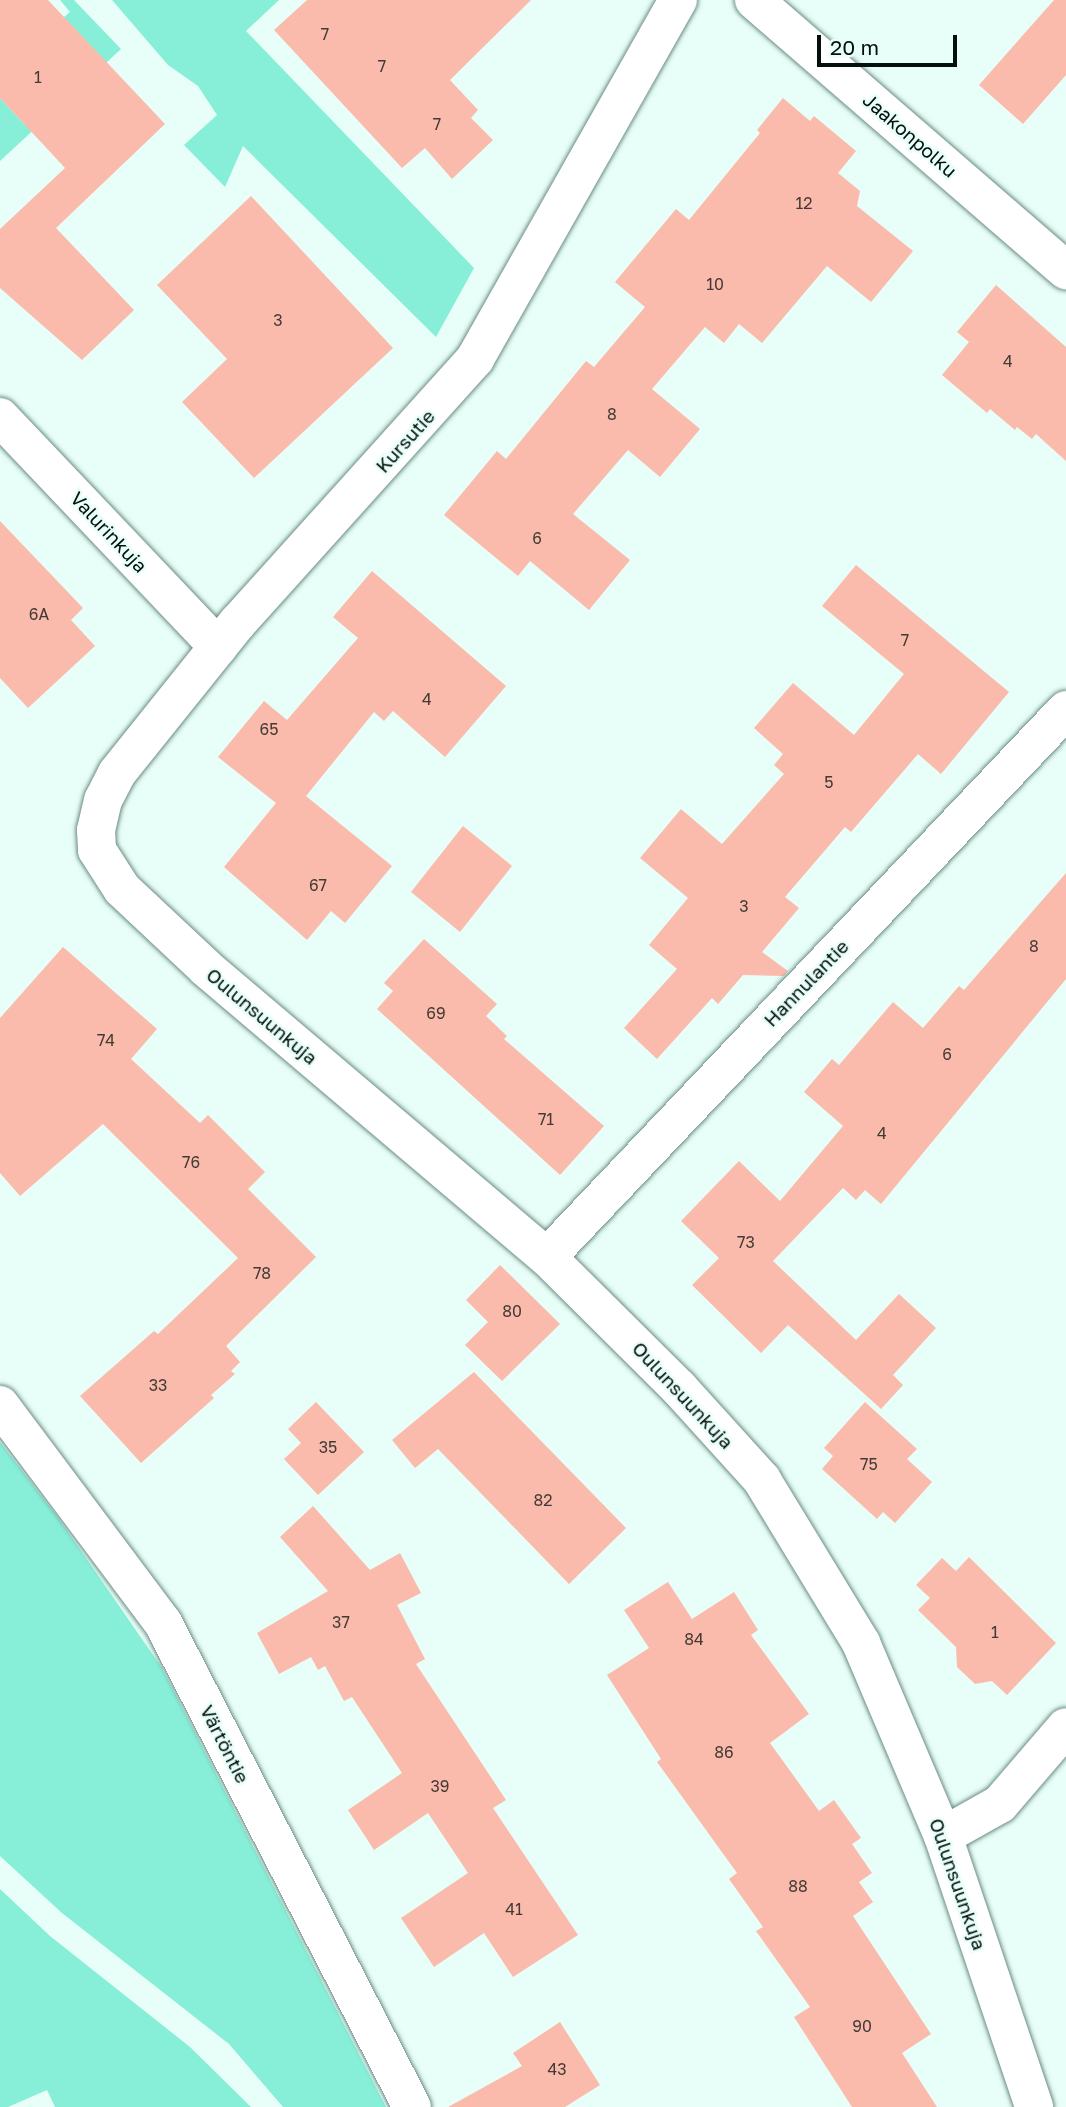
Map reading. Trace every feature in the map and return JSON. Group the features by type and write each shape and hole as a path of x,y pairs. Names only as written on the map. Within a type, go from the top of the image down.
{"street":[{"name":"Kursutie","path":"97,850 96,830 101,810 117,773 219,647 464,375 678,0"},
{"name":"Jaakonpolku","path":"754,0 1066,270"},
{"name":"Valurinkuja","path":"0,417 219,647"},
{"name":"Hannulantie","path":"547,1257 1066,710"},
{"name":"Oulunsuunkuja","path":"97,850 121,889 206,968 547,1257 679,1388 762,1480 861,1643 943,1836 1034,2107"},
{"name":"Värtöntie","path":"0,1405 163,1623 412,2107"},
{"path":"943,1836 1000,1804 1066,1727"}],"green space":[{"path":"60,0 74,0 121,49 0,161 0,98 25,125 64,17 70,12"},
{"path":"112,0 279,0 246,31 474,268 436,337 243,146 225,187 184,145 217,115 198,86 168,65"},
{"path":"0,1442 59,1519 162,1668 386,2107 283,2107 229,2044 62,1913 0,1856"},
{"path":"0,1889 50,1936 190,2047 251,2107 55,2107 47,2090 8,2107 0,2107"}],"building":[{"path":"0,0 48,0 165,124 56,228 134,310 82,360 0,288 0,229 65,168 0,98"},
{"path":"307,0 531,0 450,80 478,110 471,118 493,140 452,179 425,148 402,168 274,30"},
{"path":"1054,0 1066,0 1066,75 1023,124 979,85"},
{"path":"783,98 810,121 814,116 856,151 838,173 860,191 857,206 913,251 871,302 827,266 762,343 739,324 724,343 705,327 652,389 700,429 660,477 628,450 573,514 630,560 589,610 530,561 518,576 444,515 497,451 506,459 586,361 594,367 645,307 615,282 676,209 689,220 760,133 757,130"},
{"path":"251,196 393,348 254,478 182,402 227,359 157,285"},
{"path":"996,285 1066,347 1066,461 1036,434 1032,439 1017,427 1015,430 990,409 987,413 942,375 969,342 957,332"},
{"path":"0,521 83,608 71,620 95,646 28,708 0,678"},
{"path":"856,565 1009,692 941,774 918,754 851,832 845,827 785,897 799,908 762,952 788,971 784,976 743,975 718,1004 712,998 657,1059 624,1028 677,969 649,945 688,898 640,858 681,809 722,844 784,774 774,765 783,754 754,728 793,683 854,735 904,674 822,606"},
{"path":"372,571 506,686 445,757 393,711 384,721 374,712 306,796 392,866 345,923 331,911 307,940 224,867 276,803 218,757 264,701 287,720 358,638 333,617"},
{"path":"463,826 512,866 460,932 411,892"},
{"path":"1066,873 1066,979 881,1204 865,1190 856,1200 843,1188 773,1261 856,1340 899,1294 936,1328 893,1375 903,1385 881,1409 788,1325 761,1353 692,1285 719,1258 681,1221 739,1161 780,1201 843,1126 804,1092 832,1059 839,1065 893,1002 923,1028 959,986 964,990"},
{"path":"424,939 497,1004 486,1016 507,1036 504,1039 604,1126 560,1175 377,1009 393,991 384,983"},
{"path":"63,947 157,1029 131,1059 200,1123 208,1115 265,1172 248,1189 316,1257 226,1346 240,1362 231,1371 235,1374 211,1395 214,1398 141,1463 80,1396 154,1331 158,1334 238,1258 103,1124 20,1196 0,1173 0,1018"},
{"path":"500,1265 560,1324 502,1381 465,1345 488,1322 466,1300"},
{"path":"474,1372 626,1528 569,1584 438,1449 415,1468 392,1440"},
{"path":"316,1402 364,1452 318,1495 284,1459 301,1443 288,1429"},
{"path":"865,1402 917,1449 907,1459 932,1482 895,1523 883,1512 877,1519 822,1469 833,1456 824,1448"},
{"path":"313,1506 370,1570 400,1553 421,1593 397,1605 425,1659 416,1664 506,1800 493,1808 578,1935 513,1977 484,1933 434,1967 401,1918 468,1873 428,1813 374,1850 348,1810 402,1773 352,1697 344,1701 325,1666 318,1670 311,1657 279,1674 257,1633 328,1591 280,1537"},
{"path":"969,1557 1056,1643 1007,1695 992,1681 975,1684 957,1667 956,1647 918,1610 930,1598 916,1585 942,1558 956,1571"},
{"path":"668,1582 692,1619 734,1592 758,1630 751,1635 809,1714 770,1743 819,1811 834,1800 861,1838 852,1844 872,1873 859,1882 873,1902 853,1916 931,2034 902,2053 937,2107 852,2107 794,2017 810,2007 756,1931 763,1927 729,1879 737,1873 657,1762 661,1759 607,1675 649,1648 624,1610"},
{"path":"560,2022 600,2085 565,2107 448,2107 522,2066 513,2053"}]}
